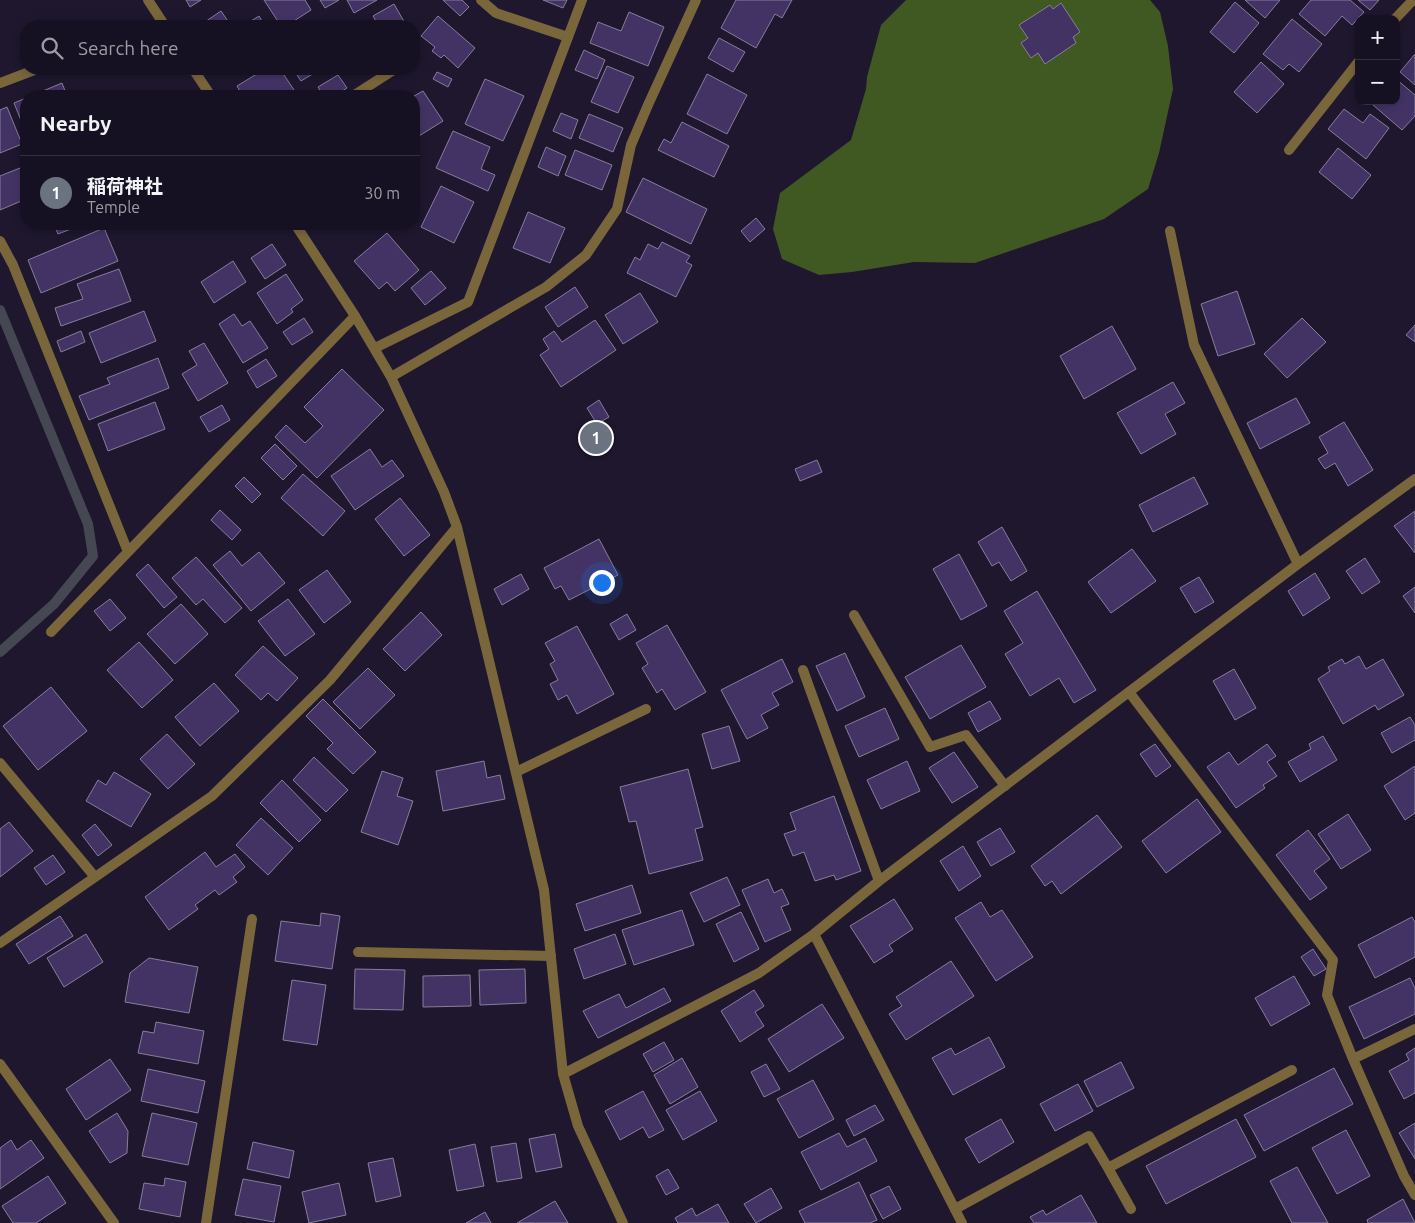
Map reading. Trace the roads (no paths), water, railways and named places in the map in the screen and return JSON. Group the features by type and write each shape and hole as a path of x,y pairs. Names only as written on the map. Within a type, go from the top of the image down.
{"street":[{"path":"148,0 161,20"},
{"path":"481,0 496,12 568,37"},
{"path":"375,348 468,302 582,0"},
{"path":"391,376 546,287 586,255 617,209 631,145 696,0"},
{"path":"1399,15 1413,0"},
{"path":"1289,150 1355,66"},
{"path":"0,83 21,75"},
{"path":"197,75 207,90"},
{"path":"362,90 386,75"},
{"path":"299,230 356,316 391,376 444,492 457,527 544,890 563,1074 578,1126 622,1223"},
{"path":"1170,231 1194,345 1298,564"},
{"path":"0,241 13,265 128,552"},
{"path":"51,632 356,316"},
{"path":"563,1074 759,973 814,934 879,881 1298,564 1415,479"},
{"path":"0,943 212,796 330,680 457,527"},
{"path":"854,615 930,747 966,735 1005,786"},
{"path":"803,670 879,881"},
{"path":"1129,692 1333,960 1327,994 1352,1059 1404,1176 1415,1195"},
{"path":"516,772 646,709"},
{"path":"0,763 95,877"},
{"path":"206,1223 252,919"},
{"path":"814,934 962,1223"},
{"path":"358,952 551,956"},
{"path":"1352,1059 1415,1029"},
{"path":"0,1064 114,1223"},
{"path":"1108,1168 1292,1070"},
{"path":"955,1209 1089,1136 1131,1209"}],"waterway":[{"path":"0,310 88,524 93,556 54,604 0,652"}],"place":[{"name":"稲荷神社","path":"596,438"}]}
